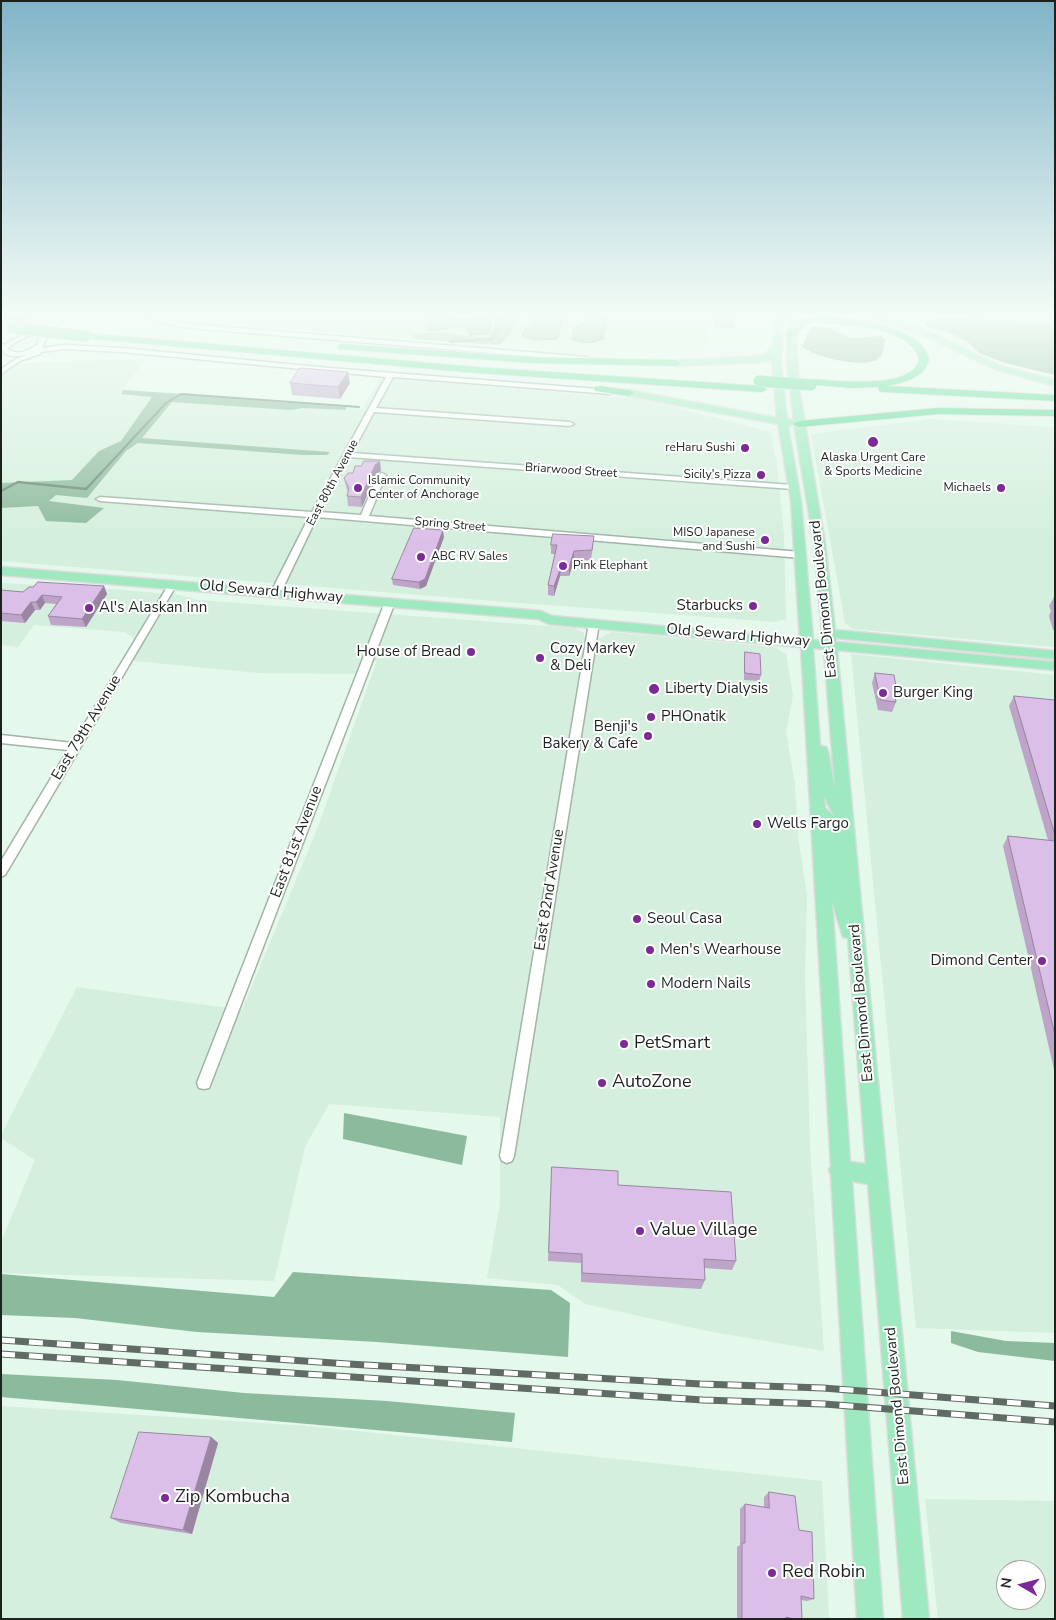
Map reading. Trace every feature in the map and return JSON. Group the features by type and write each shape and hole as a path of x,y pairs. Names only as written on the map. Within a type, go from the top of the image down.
{"highway":[{"path":"617,392 629,393"},
{"path":"873,392 1055,408"},
{"path":"925,392 1055,398"},
{"path":"799,424 938,411 1055,413"}],"main road":[{"name":"East Dimond Boulevard","path":"779,392 782,422 794,488 801,556 870,1619"},
{"name":"East Dimond Boulevard","path":"794,392 819,543 829,639 916,1619"},
{"path":"629,393 799,424"},
{"path":"794,488 803,494 814,534 819,543"},
{"name":"Old Seward Highway","path":"1,571 541,615 551,611 696,622 1055,666"},
{"name":"Old Seward Highway","path":"541,615 549,620 594,624 806,636"},
{"path":"594,624 608,620 661,624 696,622"},
{"name":"Old Seward Highway","path":"829,639 1055,655"},
{"path":"810,713 819,741 828,789 835,806 846,823"},
{"path":"816,808 831,822 834,835 837,892 845,921 857,952"},
{"path":"840,1170 877,1175"}],"street":[{"name":"East 80th Avenue","path":"276,592 314,515 349,455 381,392"},
{"path":"611,392 629,393"},
{"path":"371,410 570,424"},
{"name":"Briarwood Street","path":"349,455 794,488"},
{"path":"364,518 382,475"},
{"name":"Spring Street","path":"100,500 364,518 801,556"},
{"name":"East 79th Avenue","path":"1,872 172,584"},
{"name":"East 81st Avenue","path":"204,1083 390,602"},
{"name":"East 82nd Avenue","path":"507,1156 594,624"},
{"path":"1,738 76,747"}],"shaded area":[{"path":"1,392 120,392 119,393 363,409 373,392 553,392 642,399 771,432 777,465 784,535 786,619 776,622 1,561"},
{"path":"122,392 148,392 231,397 346,407 346,410 303,408 291,410 172,402 142,438 330,452 327,455 303,455 138,443 126,451 87,498 56,495 49,501 104,508 86,523 46,521 38,506 1,508 1,483 72,480 99,451 121,441 152,397 121,394"},
{"path":"930,419 1055,427 1055,647 853,629 845,623 811,434"},
{"path":"1,583 110,589 180,595 198,600 575,628 584,633 584,637 601,638 612,632 774,647 786,654 793,695 786,732 795,784 798,836 807,895 805,977 810,1146 824,1351 707,1331 585,1304 558,1285 487,1278 500,1204 500,1117 329,1104 305,1147 274,1281 1,1273 1,1242 35,1160 1,1138 1,1135 77,987 242,1010 318,827 377,660 356,674 258,673 134,661 133,637 124,632 34,625 18,647 1,645"},
{"name":"Dimond Center","path":"851,654 1055,675 1055,1333 916,1328"},
{"path":"344,1113 467,1136 462,1165 343,1139"},
{"path":"293,1272 551,1290 570,1303 568,1357 377,1342 197,1332 75,1318 1,1315 1,1274 274,1297"},
{"path":"951,1331 1006,1341 1055,1343 1055,1361 978,1352 951,1343"},
{"path":"1,1374 117,1380 244,1393 387,1401 515,1413 512,1442 1,1397"},
{"path":"1,1406 310,1426 822,1481 829,1619 1,1619"},
{"path":"925,1499 1055,1501 1055,1619 938,1619"}],"building":[{"path":"364,461 380,461 375,465 361,497 347,496 349,488 344,478 348,473 353,473 355,466 361,466"},
{"name":"ABC RV Sales","path":"414,528 443,530 425,579 419,582 392,579"},
{"path":"553,534 594,536 592,550 574,551 569,567 561,567 554,586 548,585 557,545 551,545"},
{"path":"38,582 104,586 82,619 48,616 62,597 42,595 36,602 31,602 21,615 1,613 1,590 23,592"},
{"path":"745,652 760,654 761,675 745,673"},
{"path":"875,673 894,675 897,692 894,691 896,702 881,700"},
{"path":"1014,696 1055,700 1055,835"},
{"path":"1008,836 1055,841 1055,1035"},
{"name":"Value Village","path":"552,1167 618,1171 618,1185 731,1192 736,1261 704,1259 705,1280 582,1273 582,1254 549,1252"},
{"name":"Zip Kombucha","path":"139,1432 211,1437 183,1530 111,1518"},
{"name":"Red Robin","path":"769,1492 795,1496 799,1530 812,1532 814,1599 801,1596 802,1619 786,1617 786,1619 742,1619 742,1543 745,1543 745,1504 769,1508"}],"waterway":[{"path":"100,474 166,403 181,394 359,407"},
{"path":"1,491 18,482 86,489 101,473"}],"railway":[{"path":"1,1340 348,1364 701,1384 823,1388 1055,1406"},
{"path":"1,1354 703,1400 824,1404 1055,1422"}],"place":[{"name":"Alaska Urgent Care & Sports Medicine","path":"873,442"},
{"name":"reHaru Sushi","path":"745,448"},
{"name":"Sicily's Pizza","path":"761,475"},
{"name":"Islamic Community Center of Anchorage","path":"358,488"},
{"name":"Michaels","path":"1001,488"},
{"name":"MISO Japanese and Sushi","path":"765,540"},
{"name":"ABC RV Sales","path":"421,557"},
{"name":"Pink Elephant","path":"563,566"},
{"name":"Starbucks","path":"753,606"},
{"name":"Al's Alaskan Inn","path":"89,608"},
{"name":"House of Bread","path":"471,652"},
{"name":"Cozy Markey & Deli","path":"540,658"},
{"name":"Liberty Dialysis","path":"654,689"},
{"name":"Burger King","path":"883,693"},
{"name":"PHOnatik","path":"651,717"},
{"name":"Benji's Bakery & Cafe","path":"648,736"},
{"name":"Wells Fargo","path":"757,824"},
{"name":"Seoul Casa","path":"637,919"},
{"name":"Men's Wearhouse","path":"650,950"},
{"name":"Dimond Center","path":"1042,961"},
{"name":"Modern Nails","path":"651,984"},
{"name":"PetSmart","path":"624,1044"},
{"name":"AutoZone","path":"602,1083"},
{"name":"Value Village","path":"640,1231"},
{"name":"Zip Kombucha","path":"165,1498"},
{"name":"Red Robin","path":"772,1573"}]}
